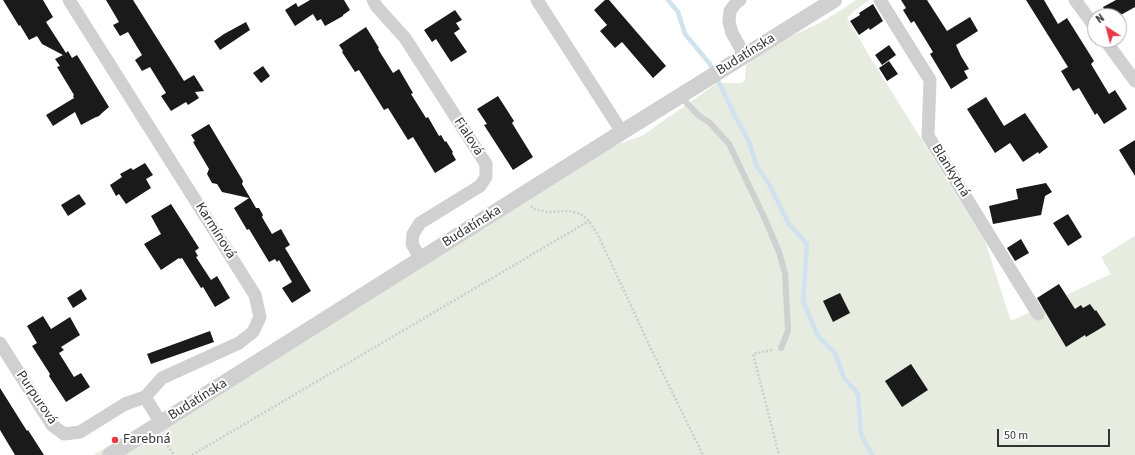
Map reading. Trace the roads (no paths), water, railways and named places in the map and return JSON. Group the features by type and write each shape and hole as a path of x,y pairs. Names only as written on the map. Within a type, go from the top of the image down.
{"street":[{"name":"Karmínová","path":"69,0 255,295 260,317 253,332 238,344 162,378 145,397"},
{"name":"Fialová","path":"373,0 377,7 405,38 486,164 486,177 480,186 420,223 413,234 412,244 421,260"},
{"path":"537,0 622,132"},
{"path":"740,0 730,11 729,22 732,33 745,56"},
{"name":"Budatínska","path":"110,455 834,0"},
{"name":"Blankytná","path":"880,0 930,80 928,136 1038,314"},
{"path":"1075,0 1087,16"},
{"path":"1111,48 1135,81"},
{"name":"Purpurová","path":"0,343 52,425 64,434 80,432 125,404 145,397"},
{"path":"145,397 158,425"}],"lane":[{"path":"680,96 699,116 709,122 729,144 779,252 786,273 788,330 781,348"}],"waterway":[{"path":"668,0 678,12 685,34 710,64 749,142 757,167 769,184 789,224 807,244 803,301 818,336 835,353 844,378 858,394 861,434 872,455"}],"place":[{"name":"Farebná","path":"115,440"}]}
